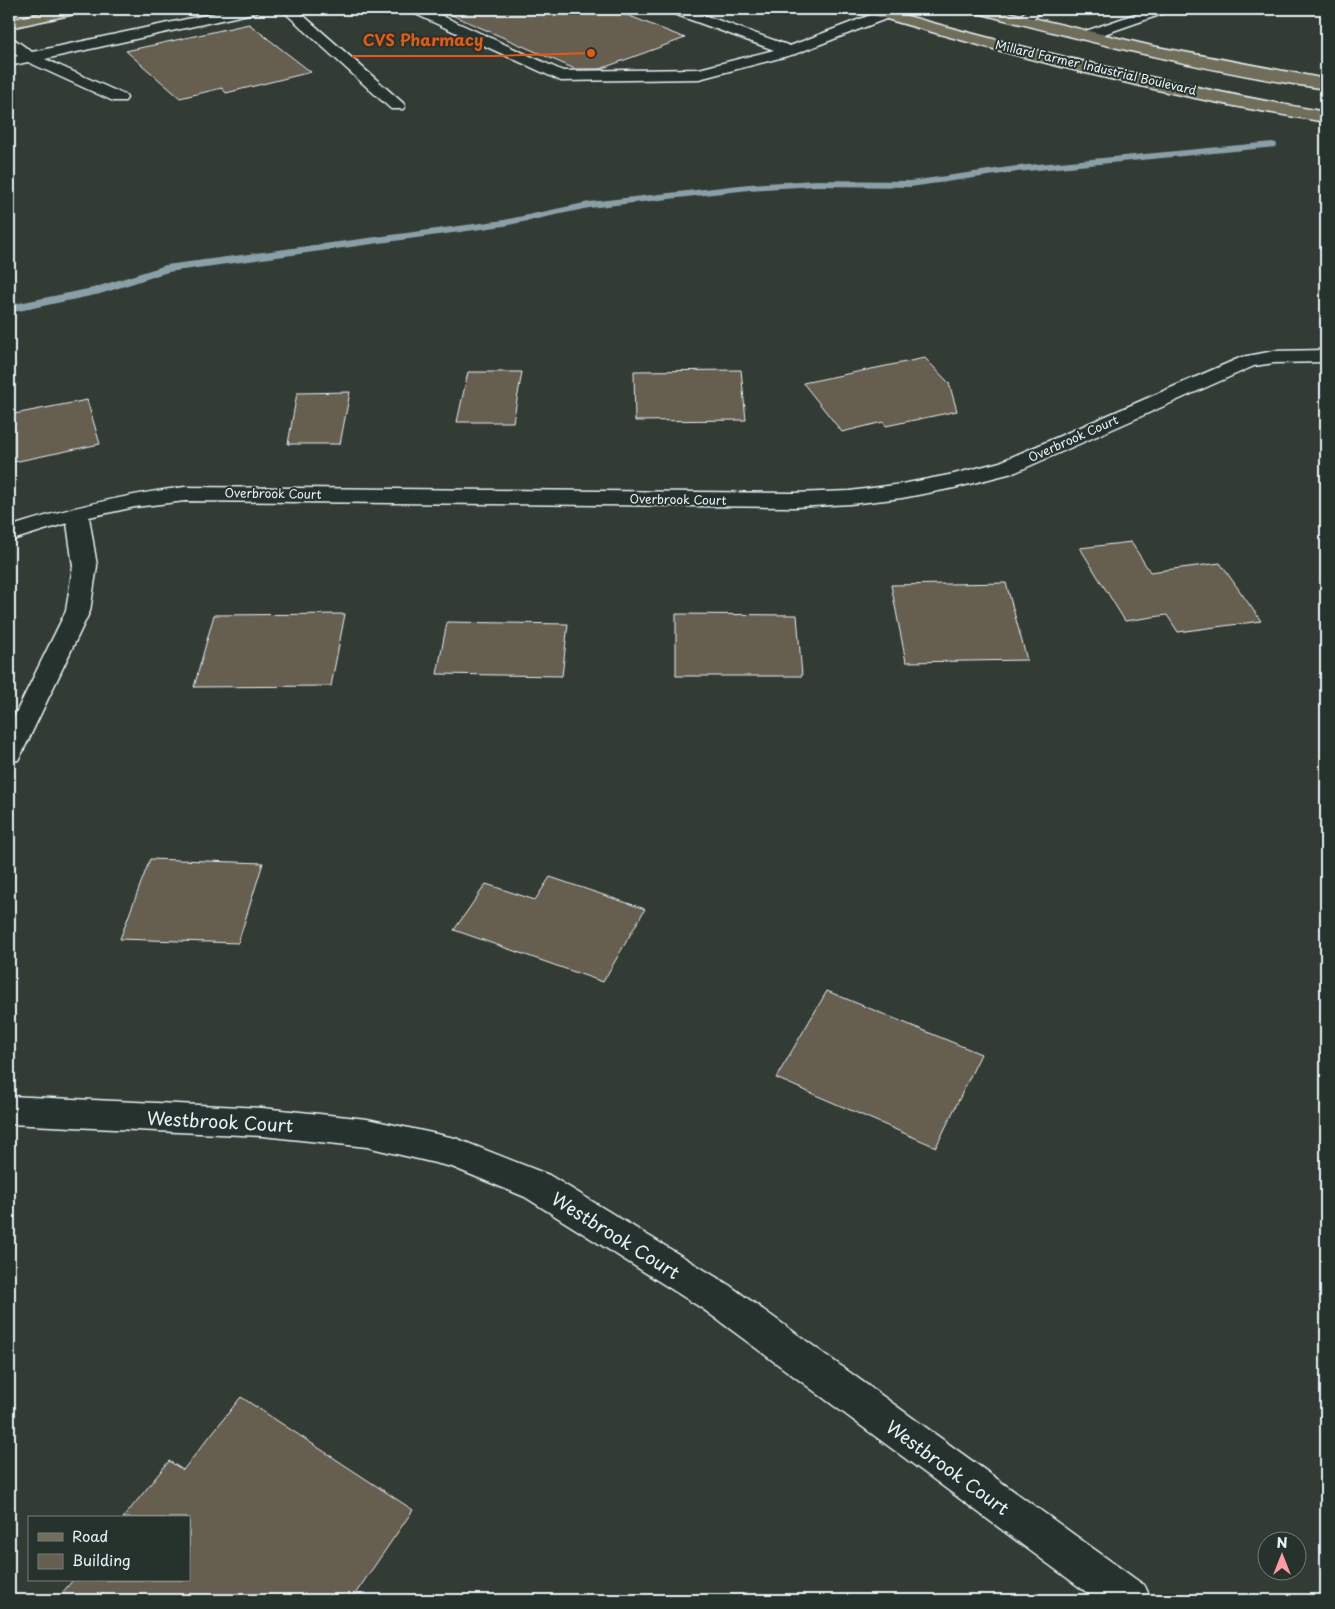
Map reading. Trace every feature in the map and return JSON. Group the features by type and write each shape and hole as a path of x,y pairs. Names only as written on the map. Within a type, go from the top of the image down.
{"main road":[{"path":"9,24 57,11 79,9"},
{"name":"Millard Farmer Industrial Boulevard","path":"868,9 1037,55 1326,117"},
{"name":"Millard Farmer Industrial Boulevard","path":"979,9 1085,36 1252,72 1326,84"}],"street":[{"path":"9,62 253,9"},
{"path":"288,9 397,106"},
{"path":"416,9 561,76 699,74 790,52 886,14"},
{"path":"674,9 790,52"},
{"path":"1022,20 1038,9"},
{"path":"1085,36 1163,9"},
{"path":"9,42 29,57 119,98"},
{"name":"Overbrook Court","path":"9,534 77,514 135,500 194,493 794,500 844,499 886,495 968,478 1008,467 1249,361 1274,357 1326,356"},
{"path":"9,752 78,611 85,566 77,514"},
{"name":"Westbrook Court","path":"9,1110 262,1122 367,1133 455,1153 537,1186 716,1297 1131,1600"}],"building":[{"path":"438,9 612,9 685,38 600,69 575,69"},
{"path":"249,24 311,72 226,93 222,88 180,98 126,51"},
{"path":"925,358 949,383 957,411 886,426 883,422 842,432 803,383"},
{"path":"741,370 746,420 635,421 634,371"},
{"path":"468,372 522,372 513,422 457,422"},
{"path":"350,392 340,444 288,444 297,393"},
{"path":"87,400 100,444 9,463 9,415"},
{"path":"1131,542 1150,572 1220,563 1261,621 1178,632 1167,615 1125,621 1080,548"},
{"path":"1006,583 1027,660 906,662 891,585"},
{"path":"345,614 331,686 194,687 214,615"},
{"path":"676,614 797,615 802,676 676,676"},
{"path":"447,622 568,624 562,676 437,674"},
{"path":"150,859 263,863 238,943 120,939"},
{"path":"550,877 645,909 603,982 454,930 486,884 535,900"},
{"path":"827,991 981,1054 936,1147 776,1078"},
{"path":"241,1397 413,1510 351,1600 56,1600 71,1582 190,1582 190,1516 125,1516 169,1461 183,1470"}],"waterway":[{"path":"9,309 96,291 166,269 504,223 589,205 749,187 816,183 910,184 1017,169 1272,145"}],"place":[{"name":"CVS Pharmacy","path":"591,53"}]}
